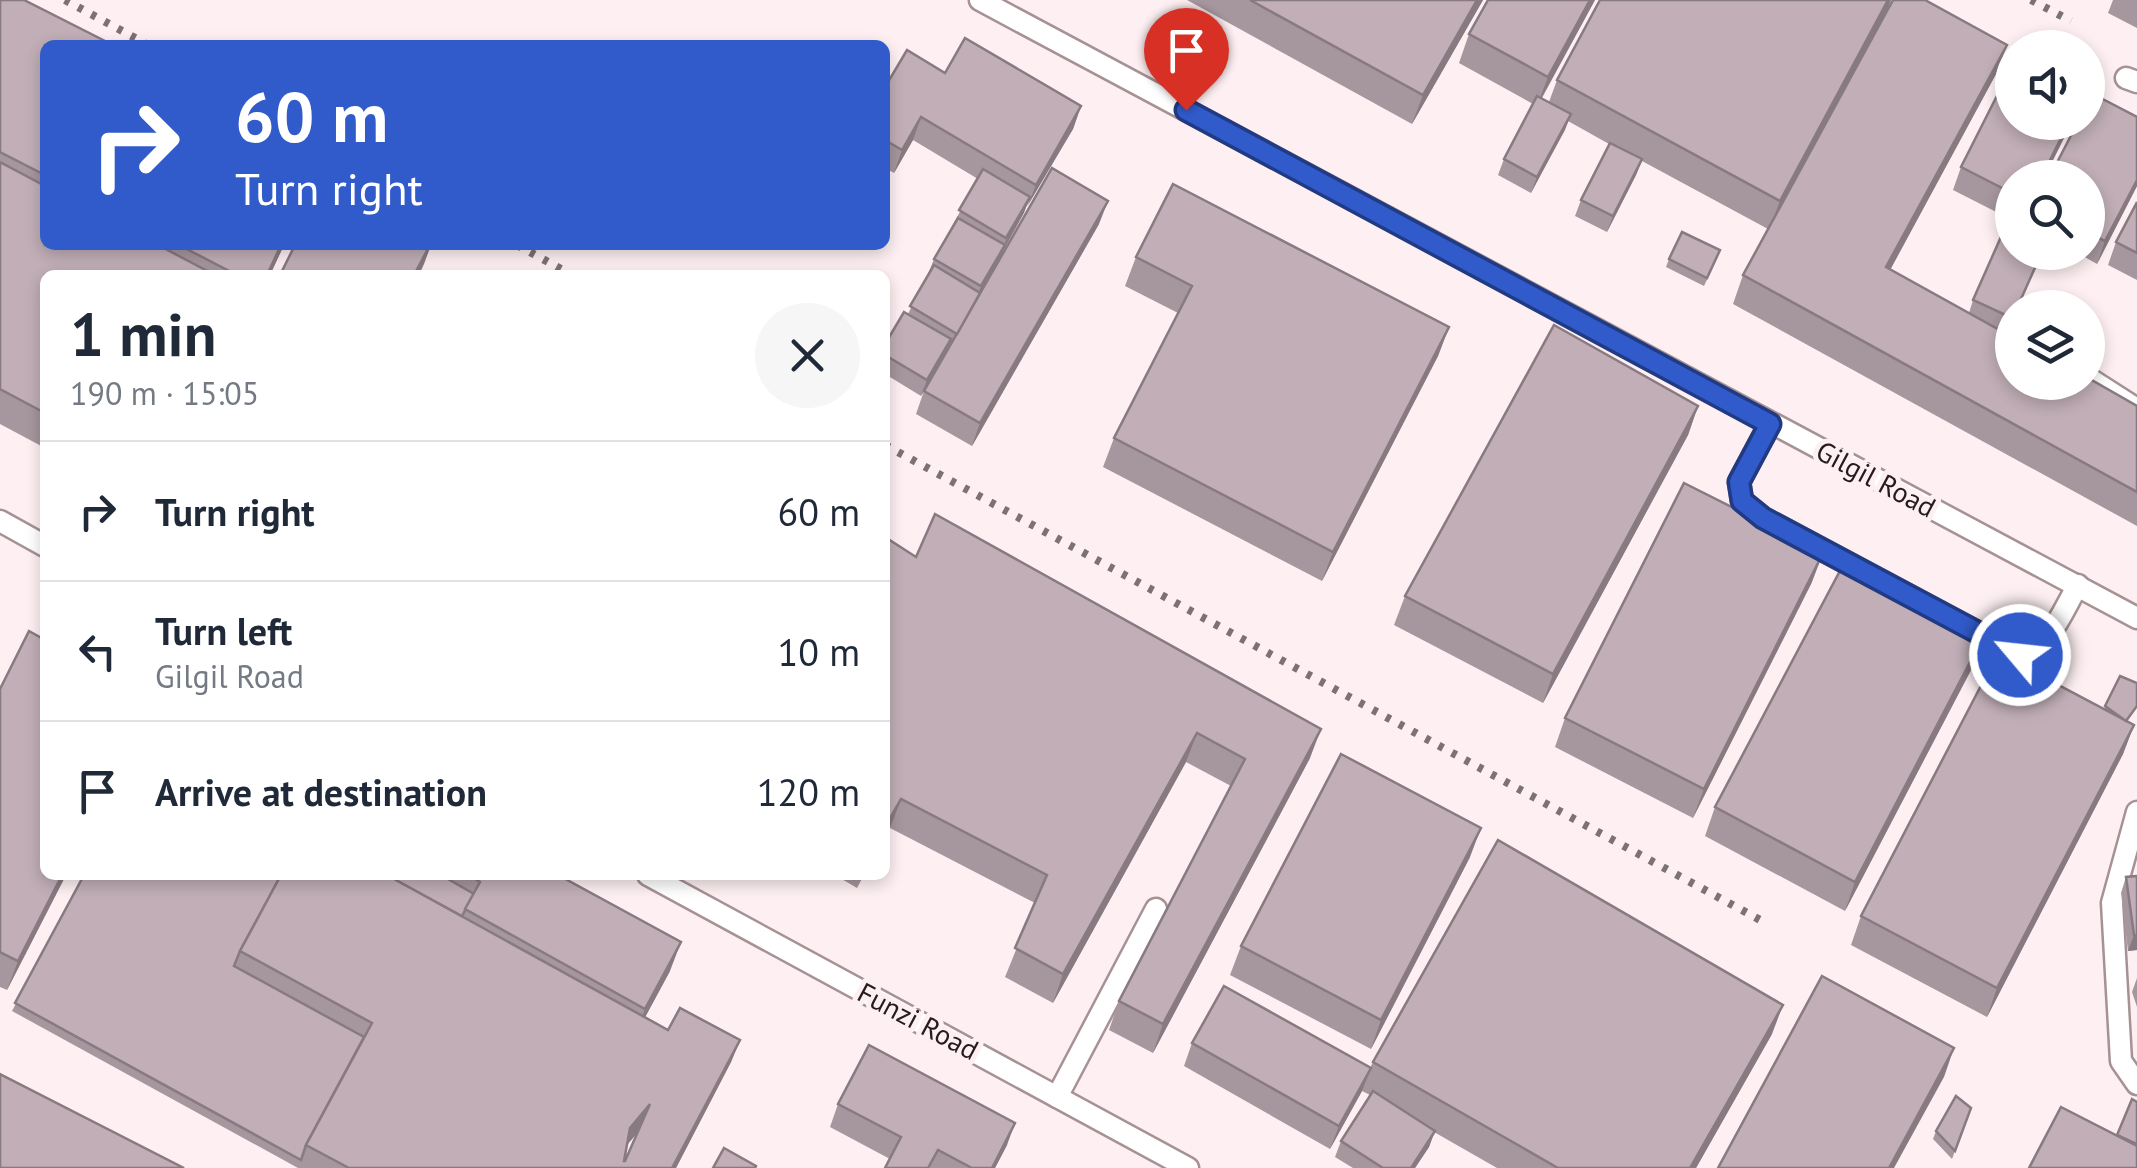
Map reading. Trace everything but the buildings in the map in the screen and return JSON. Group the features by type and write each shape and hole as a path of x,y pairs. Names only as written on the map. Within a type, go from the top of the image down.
{"lane":[{"name":"Gilgil Road","path":"980,0 2137,618"},
{"path":"2105,388 2137,408"},
{"path":"1770,424 1739,482 1742,501 1763,518 2020,655 2036,650 2048,636 2078,585"},
{"path":"0,521 40,543"},
{"path":"2137,812 2112,904 2121,1061 2137,1084"},
{"name":"Funzi Road","path":"657,880 1188,1168"},
{"path":"1057,1097 1156,908"}],"railway":[{"path":"65,0 139,40"},
{"path":"2031,0 2071,21"},
{"path":"526,250 563,270"},
{"path":"890,448 1762,921"}],"route":[{"path":"1186,110 1770,424 1739,482 1742,501 1763,518 2020,655"}]}
